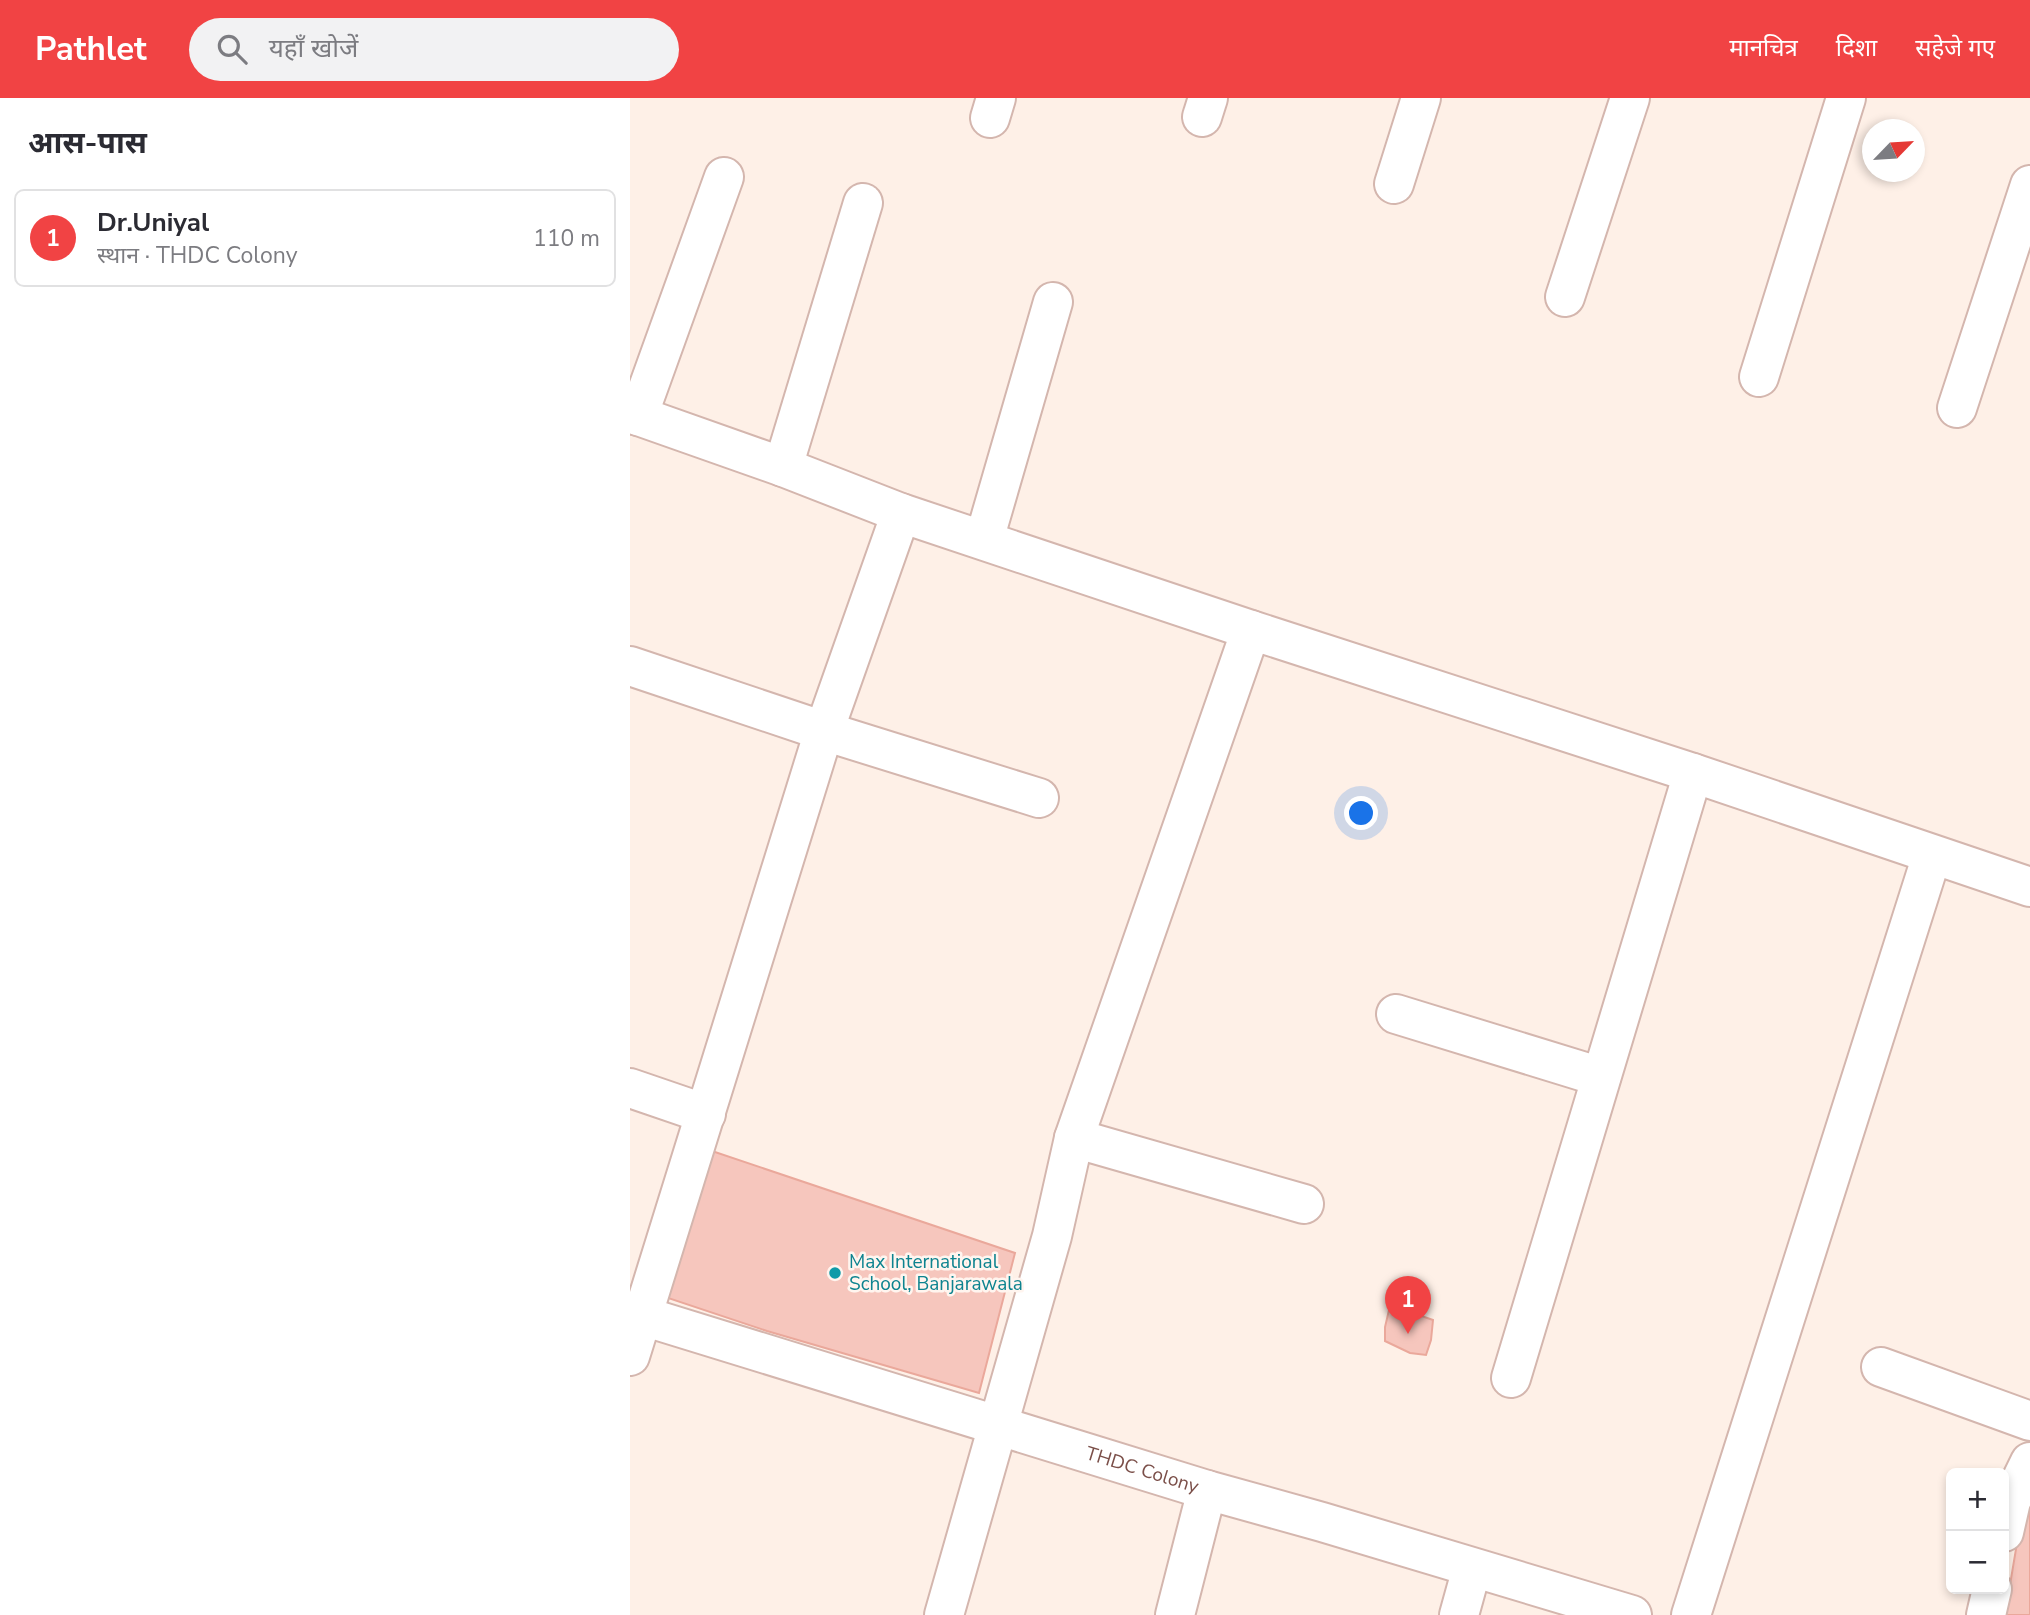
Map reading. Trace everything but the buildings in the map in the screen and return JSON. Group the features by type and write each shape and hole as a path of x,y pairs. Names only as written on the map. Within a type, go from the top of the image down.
{"street":[{"path":"1394,184 1421,98"},
{"path":"1565,297 1630,98"},
{"path":"1759,377 1846,98"},
{"path":"724,177 634,415 783,467 901,513 1693,773 2030,887"},
{"path":"1957,408 2030,185"},
{"path":"783,467 863,203"},
{"path":"984,540 1053,302"},
{"path":"630,1356 637,1313 706,1114 824,731 901,513"},
{"path":"944,1615 1052,1236 1074,1138 1251,630"},
{"path":"630,666 1039,799"},
{"path":"1511,1378 1693,773"},
{"path":"1691,1615 1932,855"},
{"path":"1396,1014 1601,1077"},
{"path":"630,1088 706,1114"},
{"path":"1074,1138 1304,1204"},
{"name":"THDC Colony","path":"637,1313 857,1380 999,1427 1632,1615"},
{"path":"1881,1367 2030,1421"},
{"path":"2004,1531 2011,1501 2030,1462"},
{"path":"1175,1615 1208,1490"},
{"path":"1459,1615 1472,1567"},
{"path":"1986,1615 1991,1594"}],"place":[{"name":"Max International School, Banjarawala","path":"835,1273"},
{"name":"Dr.Uniyal","path":"1408,1334"}]}
